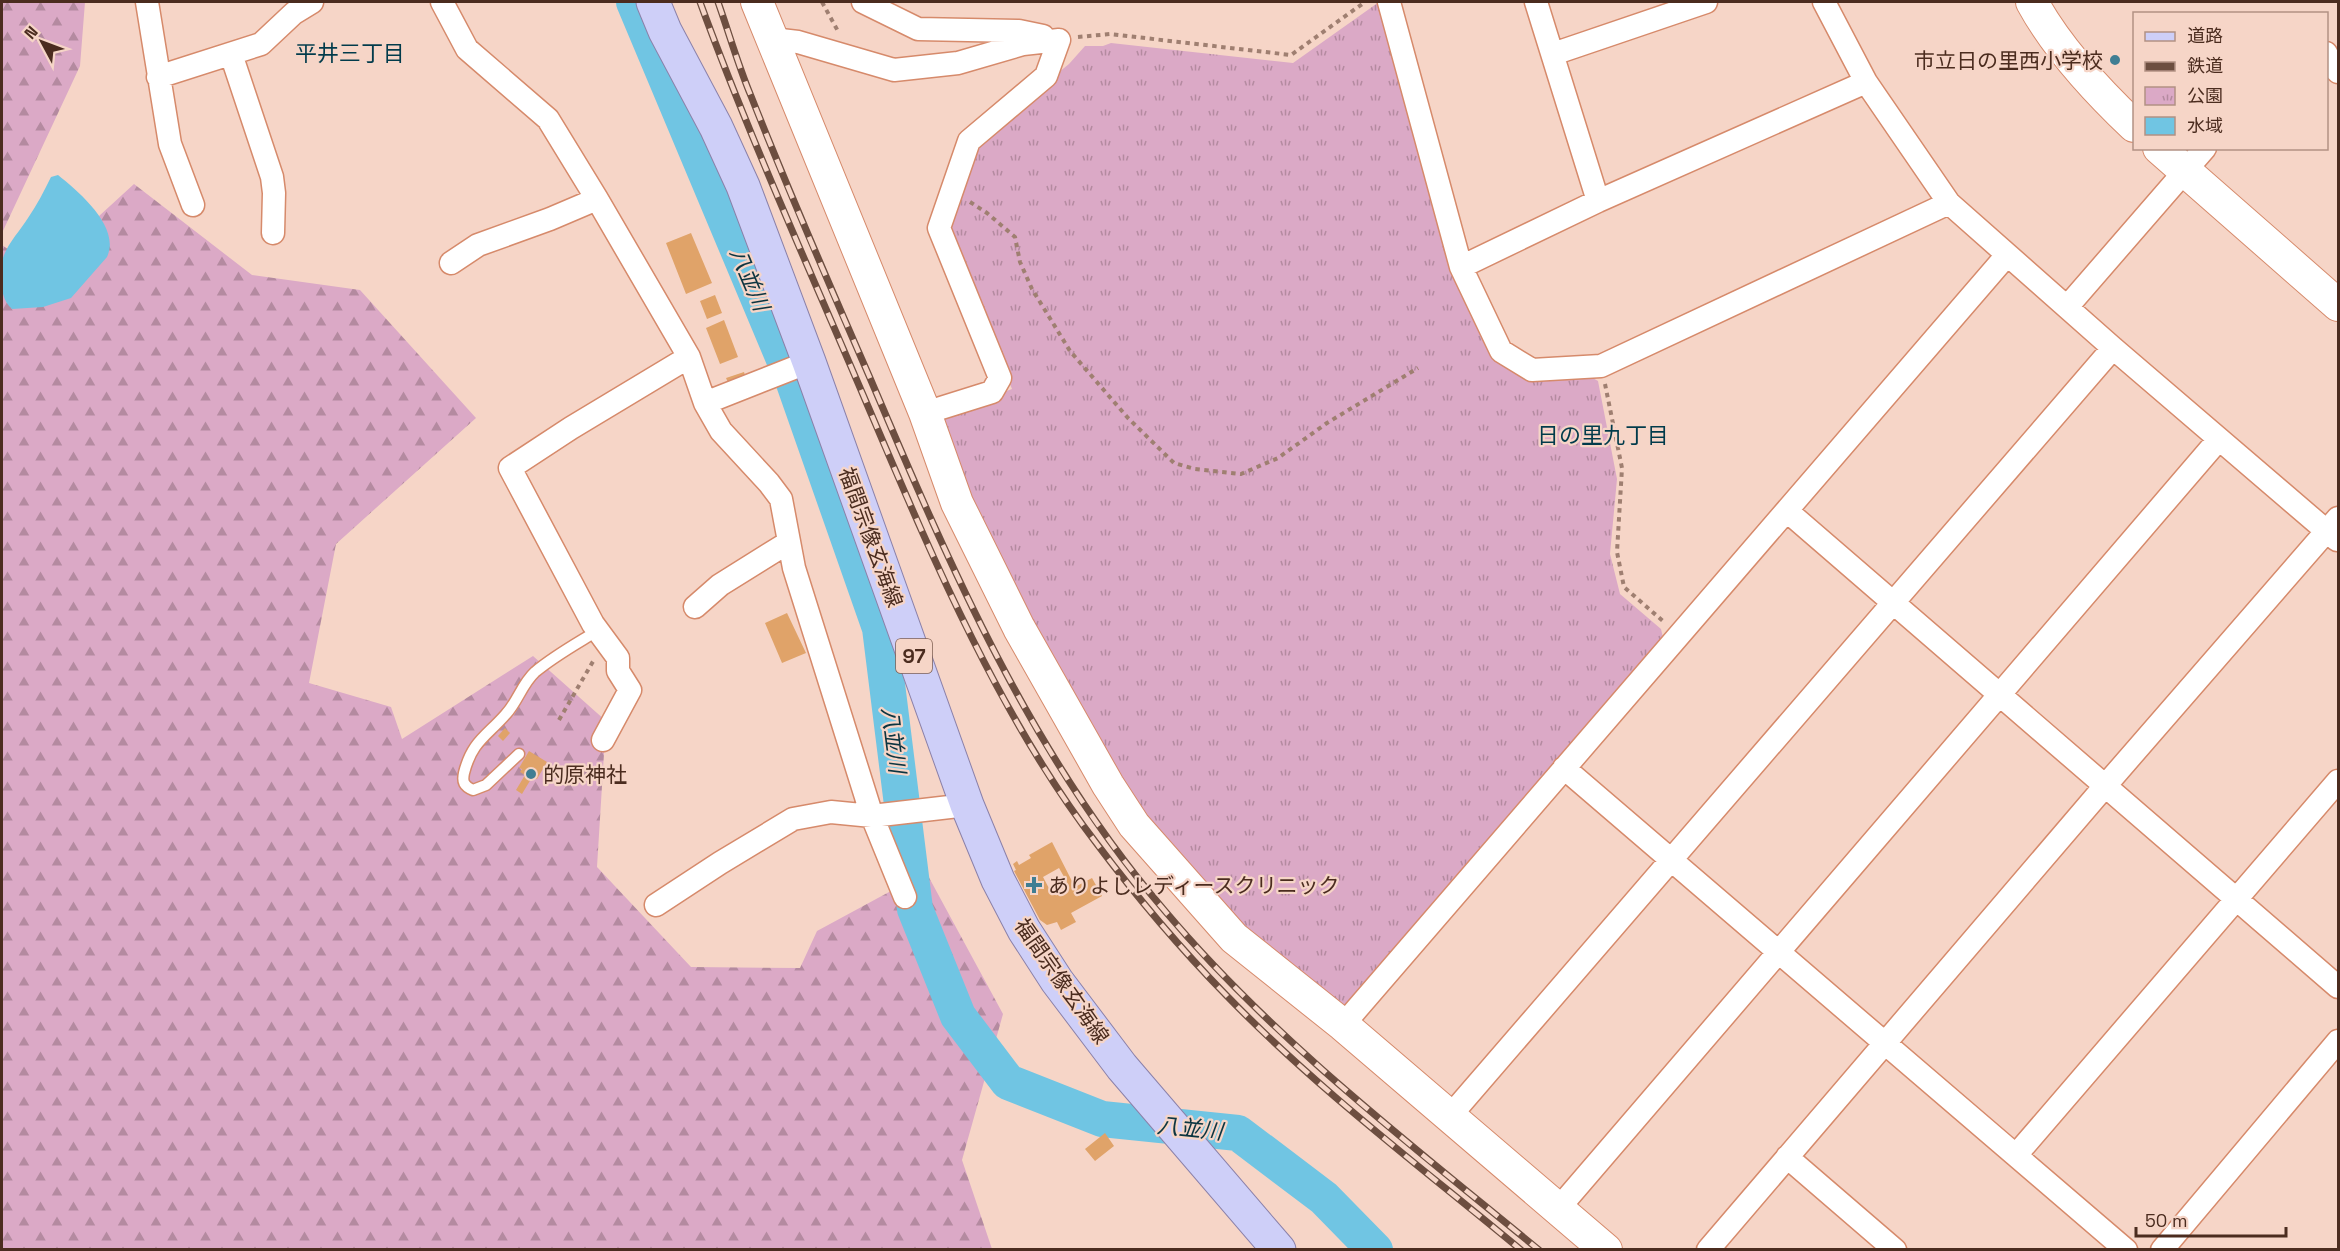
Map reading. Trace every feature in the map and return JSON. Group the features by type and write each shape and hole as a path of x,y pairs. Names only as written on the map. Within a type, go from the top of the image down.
{"main road":[{"name":"福間宗像玄海線","path":"653,2 665,31 716,127 743,186 801,365 967,805 998,880 1024,930 1057,981 1122,1067 1280,1250"}],"street":[{"path":"147,2 170,144 193,205"},
{"path":"158,77 261,44 294,13 312,2"},
{"path":"442,2 466,48 548,119 689,357 705,403 721,430 769,483 781,500 794,568 872,816 905,897"},
{"path":"757,2 925,413 957,503 1018,628 1108,785 1134,825 1234,938 1343,1025 1606,1250"},
{"path":"863,2 918,29 1019,30 1059,40"},
{"path":"1389,2 1461,267 1501,351 1532,370 1601,366 1949,203"},
{"path":"1536,2 1598,201"},
{"path":"1554,54 1706,2"},
{"path":"1708,1250 2104,786 2335,530 2219,439 1949,203 1866,82 1824,2"},
{"path":"2032,2 2076,65 2133,125"},
{"path":"772,39 798,42 894,70 958,63 1023,44 1059,40"},
{"path":"925,413 992,392 1000,378 939,228 969,141 1046,76 1059,40"},
{"path":"231,54 272,177 273,233"},
{"path":"2328,57 2338,72"},
{"path":"1461,267 1598,201 1866,82"},
{"path":"2161,150 2338,305"},
{"path":"2067,308 2203,150"},
{"path":"451,262 478,245 597,199"},
{"path":"1343,1025 2007,255"},
{"path":"1450,1116 2113,348"},
{"path":"603,740 630,690 618,671 618,658 601,635 510,468 570,428 689,357"},
{"path":"705,403 801,365"},
{"path":"1558,1209 2219,439"},
{"path":"1787,511 2338,987"},
{"path":"695,607 720,585 789,542"},
{"path":"1564,768 2017,1154 2126,1250"},
{"path":"2017,1154 2338,780"},
{"path":"656,905 793,819 831,812 872,816 967,805"},
{"path":"2162,1250 2338,1041"},
{"path":"1787,1157 1895,1250"}],"lane":[{"path":"519,754 486,785 473,790 466,787 463,780 468,756 487,732 506,715 525,683 569,647 601,635"}],"path":[{"path":"822,2 843,41 842,55"},
{"path":"1059,40 1110,34 1291,55 1365,2"},
{"path":"951,191 987,213 1015,237 1020,261 1032,289 1070,351 1128,418 1174,463 1194,469 1241,474 1278,458 1327,423 1418,368"},
{"path":"1601,366 1623,468 1617,552 1624,587 1679,635"},
{"path":"560,720 601,635"}],"green space":[{"path":"2,2 85,2 80,66 2,233"},
{"path":"1379,2 1451,273 1494,354 1591,377 1598,381 1617,479 1610,554 1620,594 1661,629 1663,638 1348,1005 1336,1008 1228,919 1137,810 1023,614 940,422 949,412 1012,389 946,226 982,134 1069,64 1085,46 1103,46 1111,43 1293,63"},
{"path":"134,184 252,275 360,290 476,418 336,544 309,683 391,707 402,739 533,656 606,721 597,867 691,967 800,968 817,931 926,872 1003,1014 962,1160 992,1249 2,1249 2,245 39,271"}],"water":[{"path":"58,175 96,211 103,222 110,246 107,257 71,298 43,307 12,309 5,300 2,288 1,268 4,256 9,244 34,208 51,177"}],"building":[{"path":"691,233 712,283 686,294 666,243"},
{"path":"715,295 722,313 707,319 700,301"},
{"path":"724,320 738,357 720,364 706,328"},
{"path":"744,372 747,381 730,387 726,378"},
{"path":"787,613 806,653 782,663 765,623"},
{"path":"505,728 510,733 503,741 498,736"},
{"name":"的原神社","path":"529,751 547,762 537,779 531,779 522,794 516,790 525,775 520,772 522,769 519,768"},
{"name":"ありよしレディースクリニック","path":"1052,842 1075,887 1092,878 1102,896 1071,913 1076,922 1061,930 1057,922 1047,925 1040,920 1014,871 1016,870 1013,864 1017,861 1019,865 1031,858 1029,855","holes":["1059,868 1067,882 1051,892 1043,877"]},
{"path":"1105,1133 1114,1146 1095,1161 1085,1149"}],"waterway":[{"name":"八並川","path":"634,2 794,383 880,628 915,909 958,1016 1008,1082 1102,1119 1238,1133 1324,1198 1375,1250"}],"railway":[{"path":"700,2 779,201 939,570 996,685 1061,794 1097,844 1159,921 1260,1029 1333,1095 1521,1250"},
{"path":"718,2 742,73 779,166 931,519 997,656 1033,723 1073,788 1117,851 1165,911 1251,1003 1344,1089 1539,1250"}],"place":[{"name":"市立日の里西小学校","path":"2115,60"},
{"name":"的原神社","path":"531,774"},
{"name":"ありよしレディースクリニック","path":"1034,885"}],"district":[{"name":"平井三丁目","path":"350,53"},
{"name":"日の里九丁目","path":"1603,435"}]}
